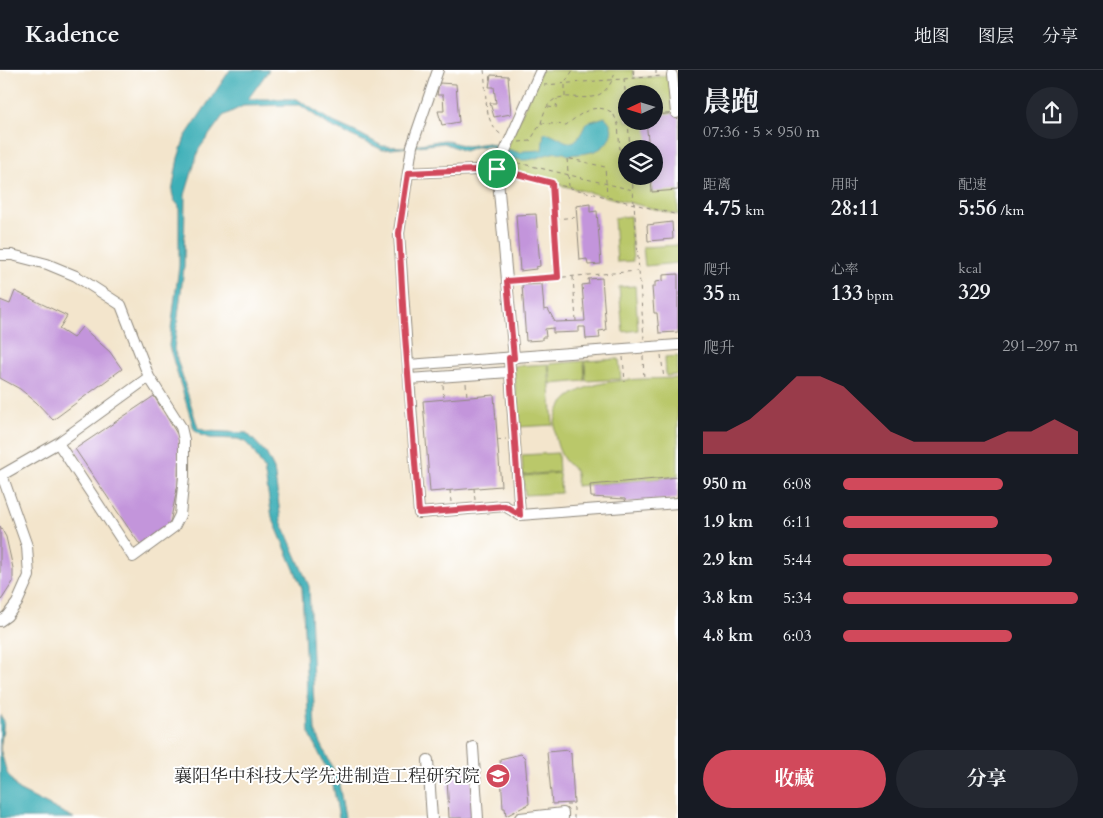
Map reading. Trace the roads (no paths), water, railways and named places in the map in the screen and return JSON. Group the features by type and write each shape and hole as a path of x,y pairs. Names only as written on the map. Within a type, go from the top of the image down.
{"street":[{"path":"438,70 412,146 399,233 419,513 505,506 520,515 678,503"},
{"path":"532,70 534,86"},
{"path":"520,515 510,372 507,281 497,169 541,70"},
{"path":"672,75 676,113"},
{"path":"408,173 497,169"},
{"path":"0,254 12,254 47,264 76,276 121,305 149,377 181,427 184,440 180,515 174,527 132,557 58,443"},
{"path":"408,365 678,345"},
{"path":"409,379 510,372"},
{"path":"0,621 7,616 17,603 29,576 27,546 2,475 58,443 149,377"},
{"path":"473,747 478,818"},
{"path":"428,760 432,818"},
{"path":"520,818 563,813 563,818"}],"water":[{"path":"230,70 269,70 248,99 297,99 331,121 382,146 402,147 444,140 466,146 488,143 520,153 542,150 544,133 566,142 576,140 586,123 605,117 610,123 612,131 608,141 600,149 594,151 568,155 558,152 522,160 507,156 490,146 475,147 464,151 444,143 383,150 330,126 300,105 243,106 223,116 199,149 185,195 184,267 174,349 198,428 206,431 247,433 266,453 274,469 281,521 309,586 315,731 338,779 345,818 339,818 332,780 309,733 302,588 272,517 264,469 252,449 245,442 238,439 210,438 200,435 194,429 169,346 179,266 179,206 174,200 172,192 178,158 185,137"},
{"path":"0,715 4,721 0,749"},
{"path":"0,749 7,773 18,790 74,818 0,818"}],"place":[{"name":"襄阳华中科技大学先进制造工程研究院","path":"498,776"}]}
